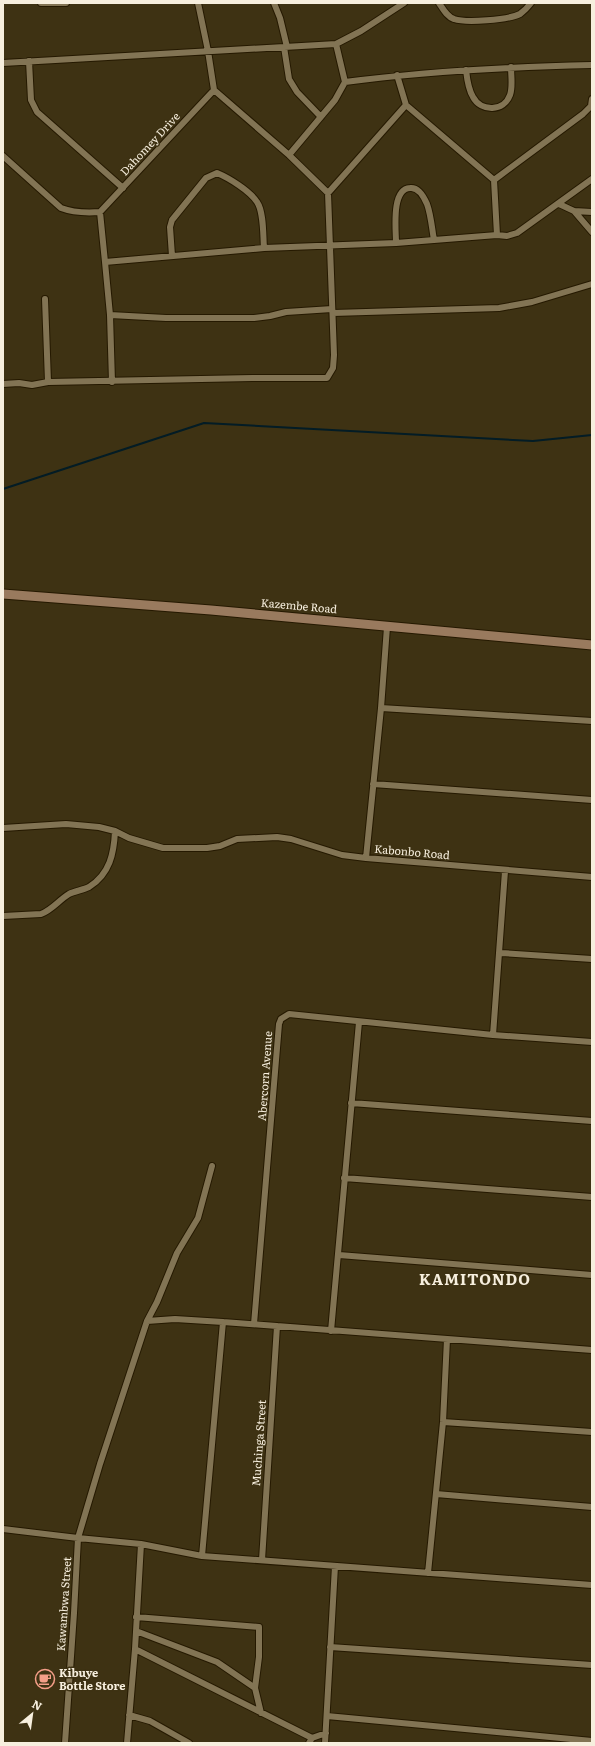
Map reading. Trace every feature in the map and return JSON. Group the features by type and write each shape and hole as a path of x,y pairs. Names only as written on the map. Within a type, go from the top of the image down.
{"main road":[{"name":"Kazembe Road","path":"3,594 211,610 592,645"}],"street":[{"path":"41,3 66,3"},
{"path":"3,384 18,383 32,385 48,382 326,378 333,368 334,355 331,246 328,193 289,155 214,90 198,3"},
{"path":"274,3 280,18 286,47 289,78 297,92 321,117"},
{"path":"3,63 336,44 361,31 404,3"},
{"path":"439,3 452,19 463,21 511,17 520,14 531,3"},
{"path":"289,155 335,100 346,82 336,44"},
{"path":"29,61 31,100 37,112 123,188"},
{"path":"346,82 397,75 466,70 511,67 592,65"},
{"path":"466,70 470,90 475,101 488,108 494,109 505,103 510,97 512,91 511,67"},
{"path":"397,75 406,105 494,180 497,235"},
{"name":"Dahomey Drive","path":"100,212 214,90"},
{"path":"494,180 584,114 591,106 592,99"},
{"path":"328,193 406,105"},
{"path":"3,156 61,208 69,211 85,213 100,212 110,315 112,382"},
{"path":"172,256 170,227 172,220 206,178 217,173 230,178 257,202 260,212 264,248"},
{"path":"106,262 264,248 396,243 497,235 507,236 517,233 592,179"},
{"path":"396,243 395,212 397,203 405,189 411,187 417,190 427,205 434,240"},
{"path":"559,204 574,210 592,212"},
{"path":"574,210 592,232"},
{"path":"110,315 174,318 254,318 286,312 499,308 532,302 592,284"},
{"path":"45,299 48,382"},
{"name":"Kabonbo Road","path":"387,627 381,708 366,858 505,871 592,877"},
{"path":"381,708 592,721"},
{"path":"373,784 592,800"},
{"path":"3,828 66,824 99,827 115,831 162,848 207,848 220,846 237,839 277,837 291,839 342,855 366,858"},
{"path":"3,916 41,914 47,912 68,895 87,888 95,883 110,863 114,851 115,831"},
{"path":"493,1035 501,953 505,871"},
{"path":"501,953 592,959"},
{"name":"Abercorn Avenue","path":"254,1324 279,1024 281,1019 289,1014 493,1035 592,1042"},
{"path":"331,1331 359,1022"},
{"path":"351,1103 592,1121"},
{"name":"Kawambwa Street","path":"64,1743 78,1538 100,1464 147,1321 158,1302 178,1253 198,1218 212,1166"},
{"path":"344,1178 592,1197"},
{"path":"339,1255 592,1275"},
{"path":"147,1321 175,1319 254,1324 592,1350"},
{"path":"202,1556 223,1322"},
{"name":"Muchinga Street","path":"262,1560 277,1326"},
{"path":"428,1573 442,1422 447,1339"},
{"path":"442,1422 592,1432"},
{"path":"436,1494 592,1507"},
{"path":"3,1529 141,1544 202,1556 592,1585"},
{"path":"127,1743 135,1649 141,1544"},
{"path":"325,1743 335,1566"},
{"path":"136,1617 258,1626 260,1628 255,1688 261,1713"},
{"path":"136,1631 217,1662 255,1688"},
{"path":"330,1647 592,1666"},
{"path":"135,1649 261,1713 311,1741 326,1733"},
{"path":"129,1715 150,1721 189,1743"},
{"path":"327,1716 592,1741"}],"waterway":[{"path":"3,489 204,423 533,441 592,435"}],"place":[{"name":"Kibuye Bottle Store","path":"45,1679"}],"district":[{"name":"KAMITONDO","path":"475,1280"}]}
